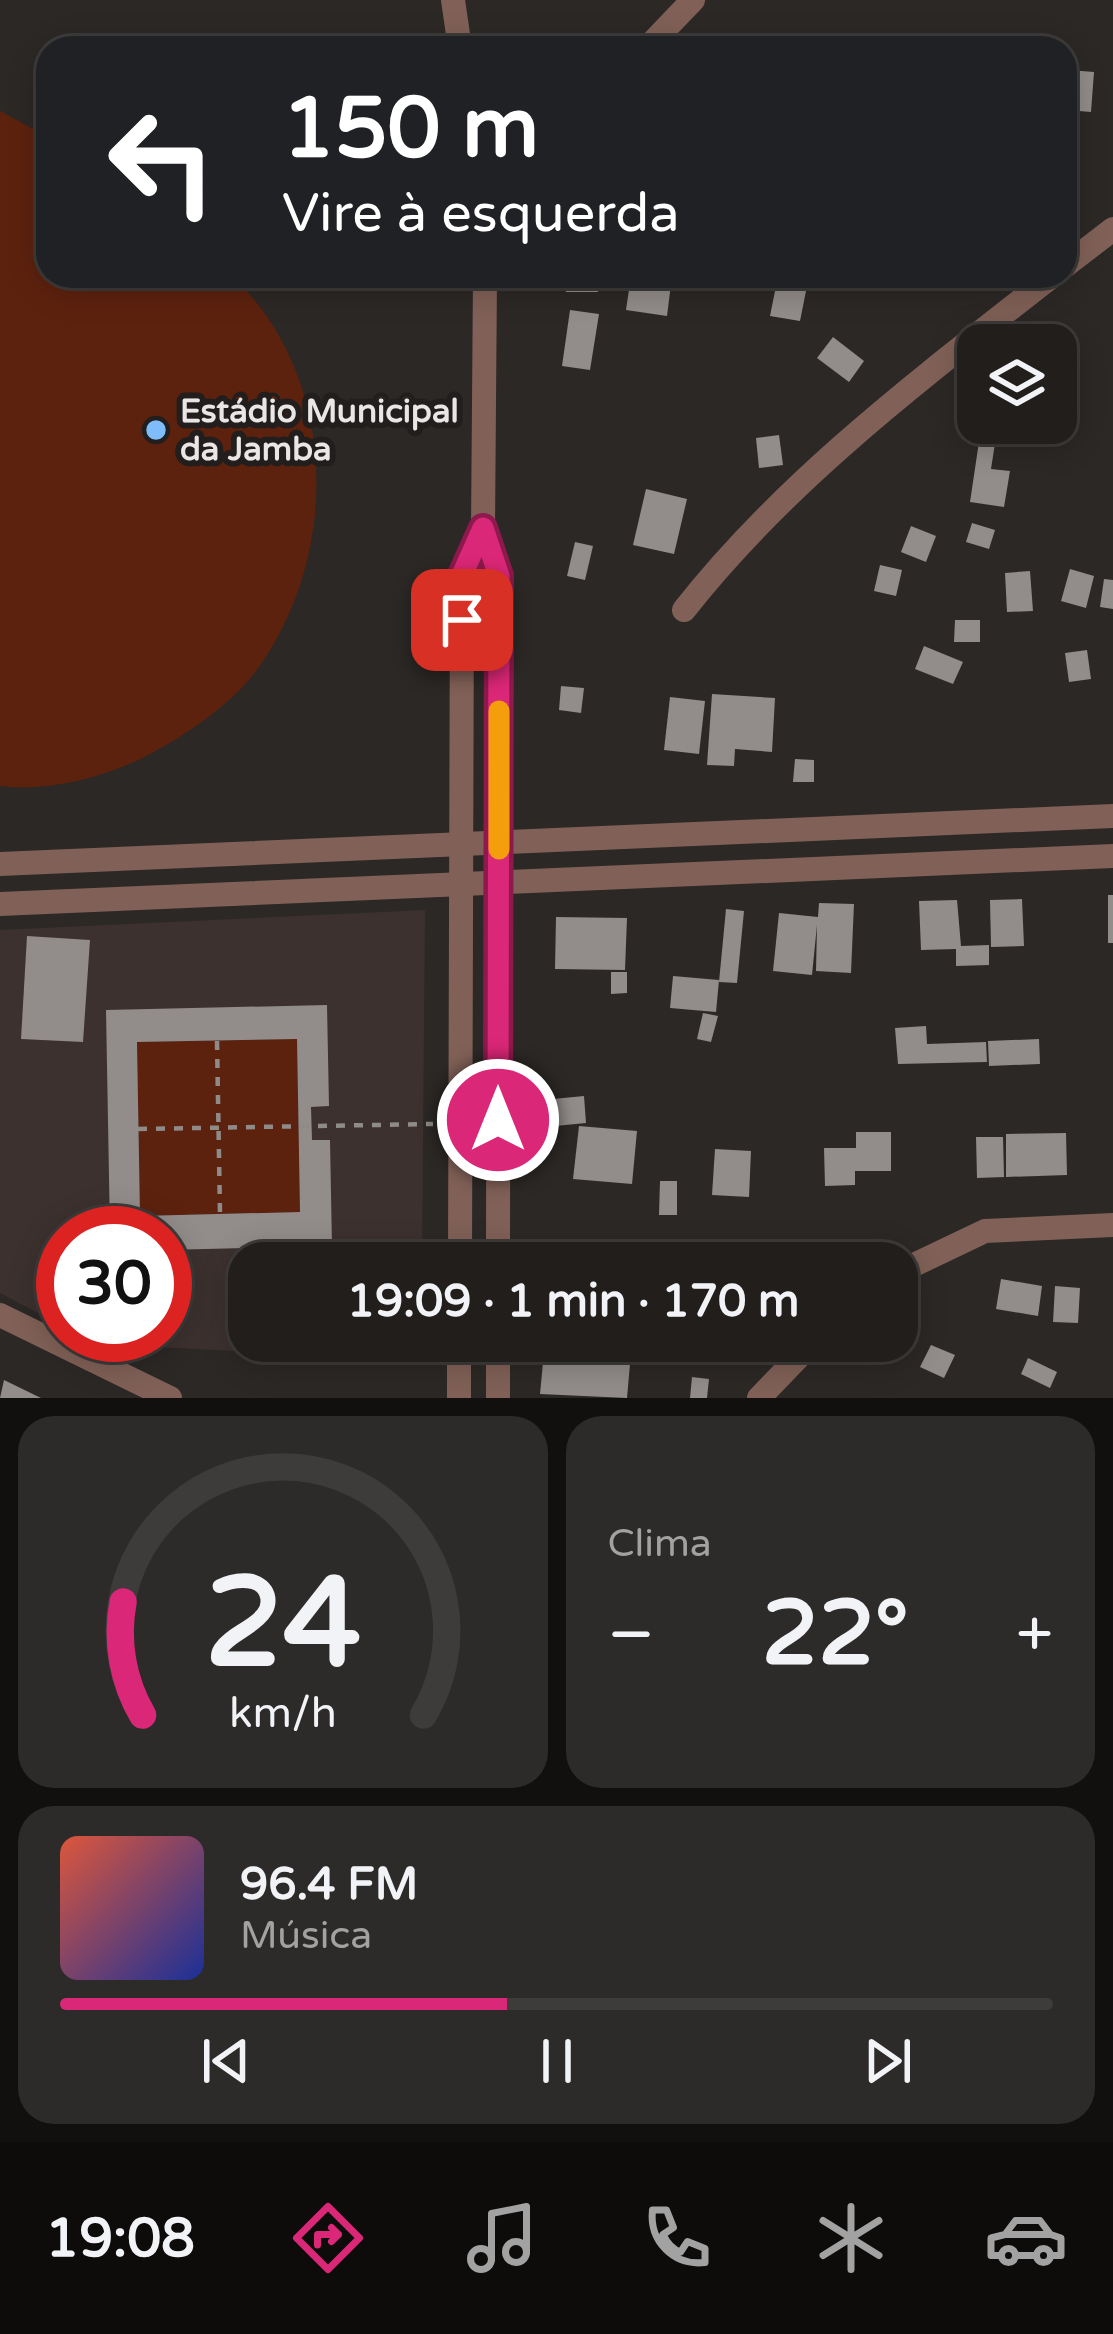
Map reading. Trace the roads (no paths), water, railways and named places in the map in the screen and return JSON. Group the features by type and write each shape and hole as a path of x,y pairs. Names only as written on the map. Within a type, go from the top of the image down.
{"street":[{"path":"453,0 458,36"},
{"path":"658,36 693,0"},
{"path":"1077,257 1113,229"},
{"path":"485,288 483,528 499,576 498,1242"},
{"path":"684,610 736,544 951,355 1037,288"},
{"path":"460,1242 462,575 483,528"},
{"path":"0,864 1113,816"},
{"path":"0,904 1113,856"},
{"path":"918,1263 985,1231 1113,1225"},
{"path":"0,1315 170,1398"},
{"path":"459,1362 459,1398"},
{"path":"498,1362 498,1398"},
{"path":"759,1398 794,1362"}],"place":[{"name":"Estádio Municipal da Jamba","path":"156,430"}]}
